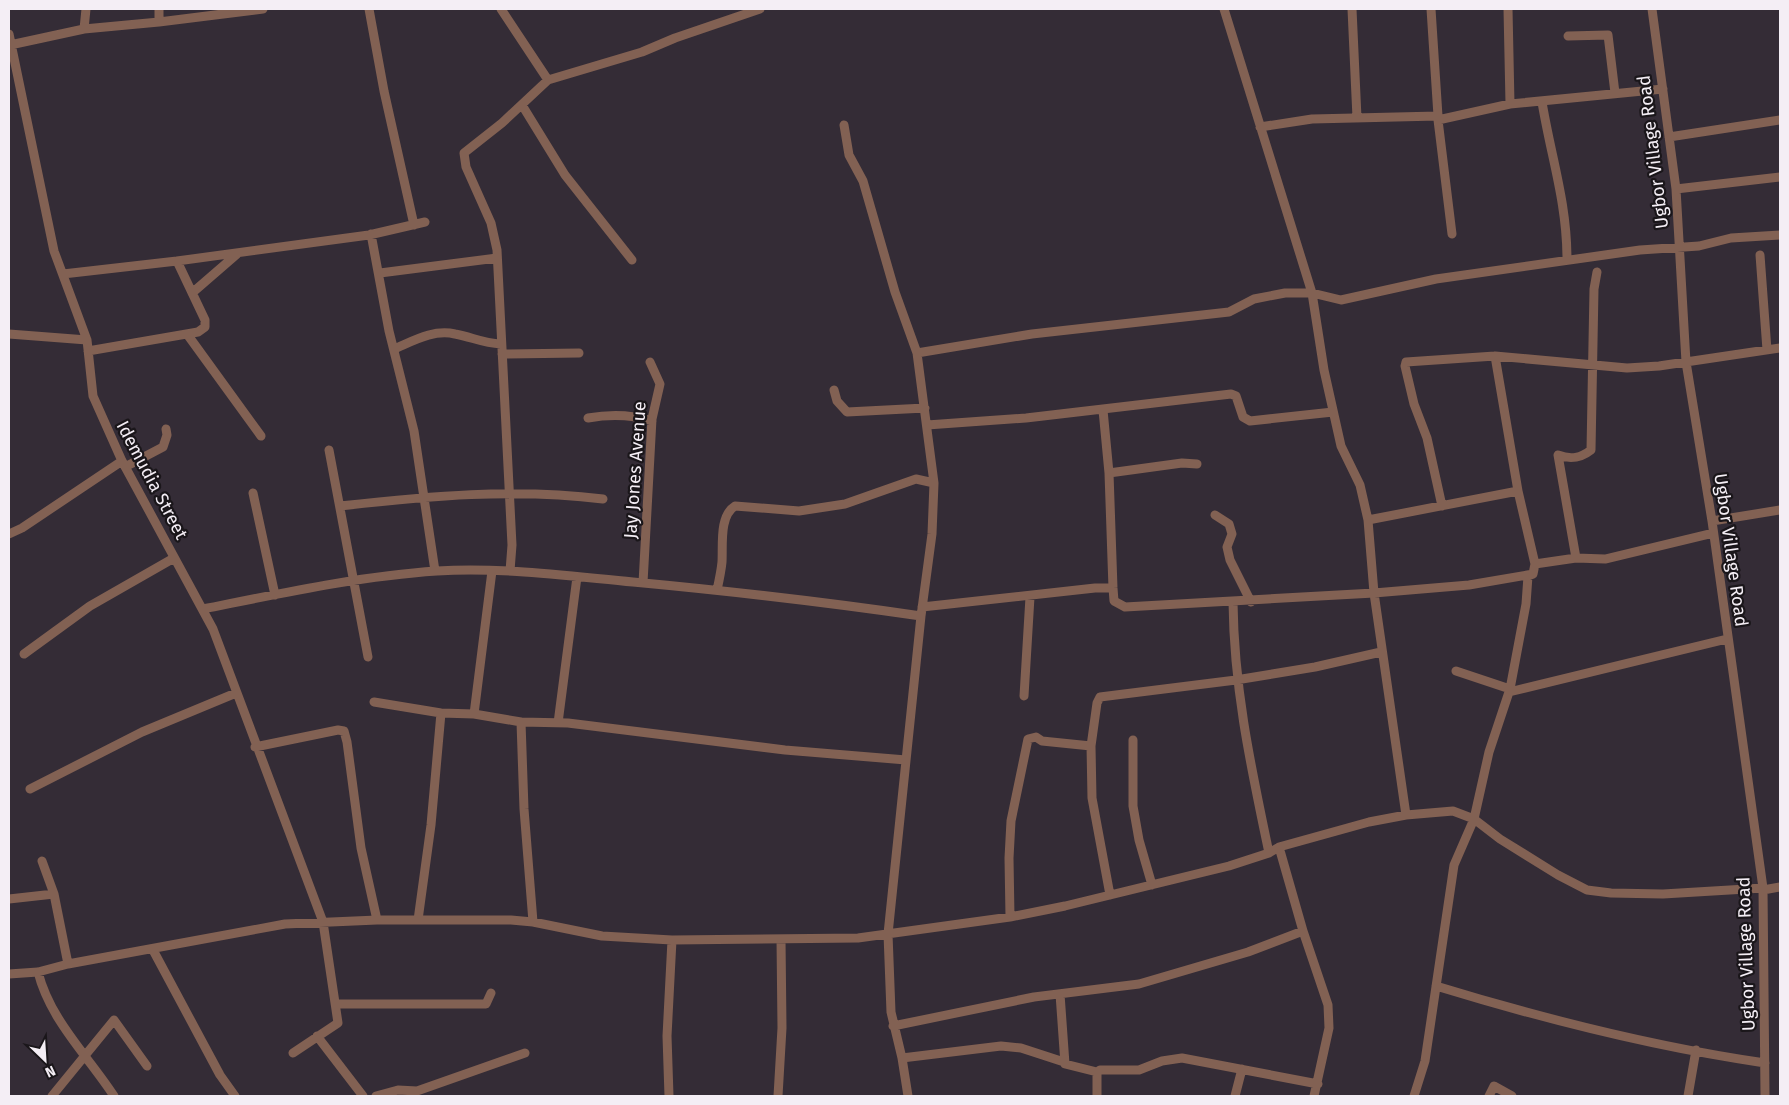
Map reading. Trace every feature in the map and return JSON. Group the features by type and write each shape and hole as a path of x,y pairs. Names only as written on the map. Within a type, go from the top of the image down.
{"street":[{"path":"84,29 86,9"},
{"path":"159,9 159,22"},
{"path":"10,45 84,29 263,9"},
{"path":"369,9 384,90 414,225"},
{"path":"502,9 548,80"},
{"path":"510,571 512,545 497,258 491,223 463,157 465,150 502,123 548,80 642,52 675,38 760,9"},
{"path":"1235,9 1225,11 1312,293 1333,412 1341,446 1360,485 1368,520 1381,652 1406,815"},
{"path":"1352,9 1357,118"},
{"path":"1431,9 1438,118 1452,234"},
{"path":"1508,9 1510,104"},
{"name":"Ugbor Village Road","path":"1652,9 1676,189 1686,362 1712,521 1762,889 1765,1096"},
{"name":"Idemudia Street","path":"9,34 54,251 87,340 93,396 124,464 213,629 323,922 337,1004"},
{"path":"1568,36 1608,35 1616,93"},
{"path":"1260,127 1312,119 1438,118 1510,104 1663,89"},
{"path":"1542,102 1561,191 1567,233 1567,260"},
{"path":"522,105 565,175 632,260"},
{"path":"1669,137 1780,120"},
{"path":"844,125 849,155 862,181 906,328 918,353 934,483 932,534 888,934 893,1026 902,1058 908,1096"},
{"path":"1676,189 1780,177"},
{"path":"63,274 237,254 371,234 425,222"},
{"path":"371,234 394,350 414,431 436,571"},
{"path":"918,353 1032,334 1229,312 1254,299 1285,293 1312,293 1341,300 1436,279 1567,260 1680,246 1700,246 1731,238 1780,235"},
{"path":"192,293 237,254"},
{"path":"1760,255 1767,350"},
{"path":"380,273 497,258"},
{"path":"88,352 202,331 206,324 177,261"},
{"path":"1576,558 1558,455 1571,458 1583,457 1591,450 1594,289 1597,272"},
{"path":"394,350 425,336 441,333 454,334 502,349 579,353"},
{"path":"9,334 87,340"},
{"path":"187,334 261,436"},
{"path":"1442,506 1427,438 1414,404 1405,366 1410,361 1495,356 1627,368 1659,366 1780,348"},
{"path":"1495,356 1518,491 1534,569"},
{"name":"Jay Jones Avenue","path":"643,583 652,421 660,384 650,362"},
{"path":"834,390 837,401 847,412 925,408"},
{"path":"927,425 1103,410 1231,394 1236,396 1243,417 1250,420 1333,412"},
{"path":"1103,410 1109,473 1114,601 1125,607 1251,602 1374,594 1469,584 1576,558 1605,559 1713,533"},
{"path":"588,418 621,415 637,416 652,421"},
{"path":"9,534 22,528 124,464 163,447 167,435 166,429"},
{"path":"329,450 368,657"},
{"path":"1109,473 1182,463 1197,464"},
{"path":"717,590 722,565 724,525 727,513 735,506 799,512 846,504 916,479 934,483"},
{"path":"1368,520 1518,491"},
{"path":"340,506 423,497 508,492 603,499"},
{"path":"253,493 275,595"},
{"path":"1712,521 1780,510"},
{"path":"1215,515 1229,524 1232,534 1227,547 1230,560 1251,602"},
{"path":"24,654 90,606 174,558"},
{"path":"1414,1096 1425,1061 1454,865 1474,819 1489,752 1510,691 1526,604 1528,576 1534,569"},
{"path":"203,609 275,595 436,571 510,571 717,590 922,612 1095,588 1113,588"},
{"path":"474,714 492,571"},
{"path":"558,723 577,577"},
{"path":"1024,696 1030,597"},
{"path":"1233,602 1236,680 1250,764 1269,853"},
{"path":"1456,671 1510,691 1727,639"},
{"path":"1110,895 1092,798 1092,746 1097,703 1100,697 1236,680 1314,667 1381,652"},
{"path":"30,789 142,732 236,692"},
{"path":"374,702 441,713 474,714 521,722 558,723 822,754 906,760"},
{"path":"418,920 431,825 441,713"},
{"path":"521,722 524,809 533,922"},
{"path":"256,747 338,730 344,731 361,848 378,920"},
{"path":"1010,917 1009,858 1011,821 1028,739 1036,737 1042,741 1092,746"},
{"path":"1133,740 1133,806 1139,840 1152,885"},
{"path":"9,974 38,972 68,964 153,950 284,924 323,922 484,918 533,922 602,936 672,940 858,938 1010,917 1152,885 1269,853 1279,847 1369,822 1406,815 1453,812 1474,819 1500,839 1558,875 1587,890 1611,893 1663,894 1780,887"},
{"path":"1279,847 1303,931 1328,1005 1329,1028 1314,1096"},
{"path":"42,861 54,894 68,964"},
{"path":"9,899 54,894"},
{"path":"893,1026 1060,994 1139,984 1248,952 1303,931"},
{"path":"778,1096 782,1028 781,939"},
{"path":"668,1096 667,1036 672,940"},
{"path":"153,950 220,1075 235,1096"},
{"path":"38,972 44,993 83,1056 114,1096"},
{"path":"1436,986 1570,1025 1724,1057 1765,1063"},
{"path":"293,1053 338,1023 337,1004 486,1004 491,993"},
{"path":"1060,994 1064,1062"},
{"path":"52,1096 114,1020 147,1066"},
{"path":"317,1036 363,1096"},
{"path":"902,1058 1001,1046 1021,1048 1064,1062 1067,1066 1097,1072 1103,1069 1139,1070 1162,1061 1182,1058 1318,1084"},
{"path":"1688,1096 1696,1050"},
{"path":"376,1096 398,1090 419,1093 525,1053"},
{"path":"1235,1096 1242,1069"},
{"path":"1097,1072 1098,1096"},
{"path":"1489,1096 1494,1086 1512,1096"}]}
